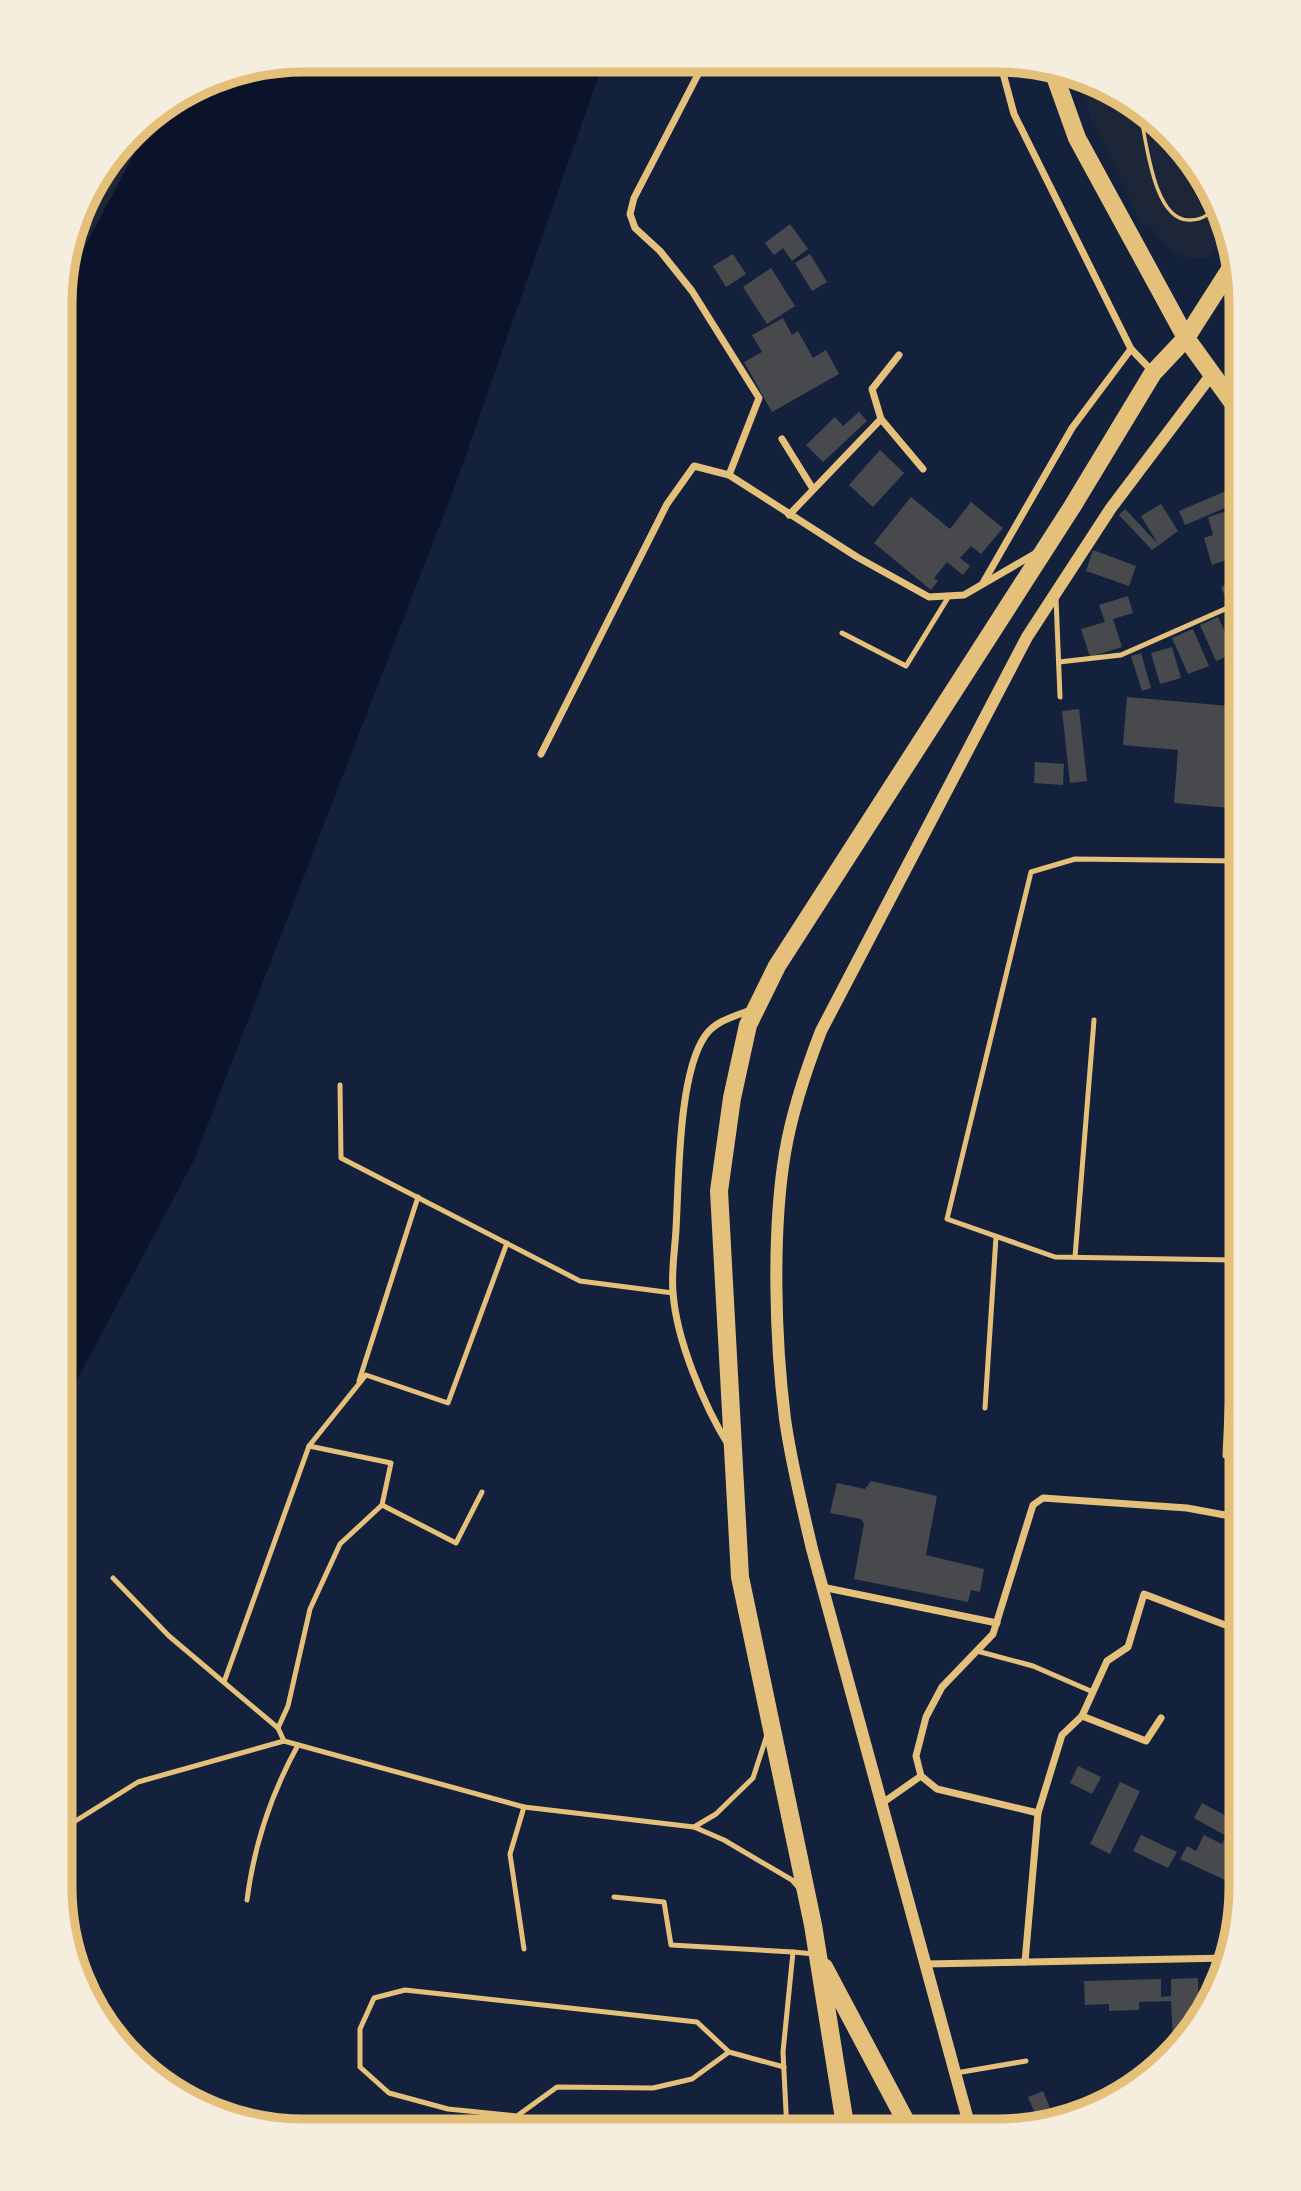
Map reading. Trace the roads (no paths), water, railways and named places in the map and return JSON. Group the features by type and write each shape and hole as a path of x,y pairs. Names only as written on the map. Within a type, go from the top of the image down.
{"main road":[{"path":"1056,80 1077,138 1186,338 1229,397"},
{"path":"844,2119 807,1896 740,1577 719,1191 732,1098 748,1025 777,966 1153,373 1186,338 1227,274"},
{"path":"818,1955 905,2119"}],"street":[{"path":"699,72 634,198 630,214 635,229 660,251 692,291 759,398 729,475"},
{"path":"1001,72 1014,114 1131,349 1153,373"},
{"path":"983,584 1072,428 1131,349"},
{"path":"900,355 872,389 881,419 923,469"},
{"path":"968,2119 822,1587 797,1483 784,1405 778,1229 785,1152 805,1073 827,1018 1004,679 1056,590 1111,508 1212,374"},
{"path":"789,515 881,419"},
{"path":"782,439 813,489"},
{"path":"541,754 667,504 694,466 729,475 789,515 929,597 964,595 1044,548"},
{"path":"734,1455 712,1420 696,1380 673,1293 681,1139 685,1107 700,1043 718,1024 755,1009"},
{"path":"1038,1813 946,1793 928,1785 921,1776 916,1747 926,1717 942,1687 993,1634 1037,1500 1043,1498 1187,1508 1229,1516"},
{"path":"822,1587 997,1623"},
{"path":"1025,1962 1038,1813 1062,1735 1082,1716 1107,1661 1128,1647 1144,1594 1229,1626"},
{"path":"1082,1716 1146,1741 1161,1718"},
{"path":"881,1804 921,1776"},
{"path":"926,1964 1218,1958"}],"lane":[{"path":"1056,590 1060,697"},
{"path":"842,633 906,666 949,596"},
{"path":"1059,663 1121,655 1229,607"},
{"path":"1229,861 1075,859 1031,872 947,1219 1055,1257 1229,1260"},
{"path":"1075,1257 1094,1020"},
{"path":"340,1086 341,1158 580,1281 673,1293"},
{"path":"357,1386 418,1197"},
{"path":"985,1408 996,1237"},
{"path":"224,1682 309,1447 366,1375 448,1403 507,1243"},
{"path":"1225,1456 1229,1369"},
{"path":"278,1728 288,1706 310,1609 340,1544 382,1505 391,1463 309,1447"},
{"path":"382,1505 456,1543 482,1492"},
{"path":"113,1578 169,1636 278,1728 284,1741"},
{"path":"976,1651 1042,1669 1093,1692"},
{"path":"694,1827 716,1814 754,1778 771,1723"},
{"path":"72,1823 138,1782 284,1741 524,1807 694,1827 724,1840 773,1868 792,1880 807,1896"},
{"path":"247,1900 251,1870 275,1787 298,1745"},
{"path":"524,1807 510,1854 524,1949"},
{"path":"614,1897 664,1902 671,1945 818,1955"},
{"path":"786,2119 784,2067 793,1952"},
{"path":"729,2052 692,2079 653,2088 557,2087 517,2116 495,2115 448,2109 390,2093 360,2067 360,2029 374,1998 405,1990 697,2022 729,2052 784,2067"},
{"path":"956,2073 1026,2061"}]}
